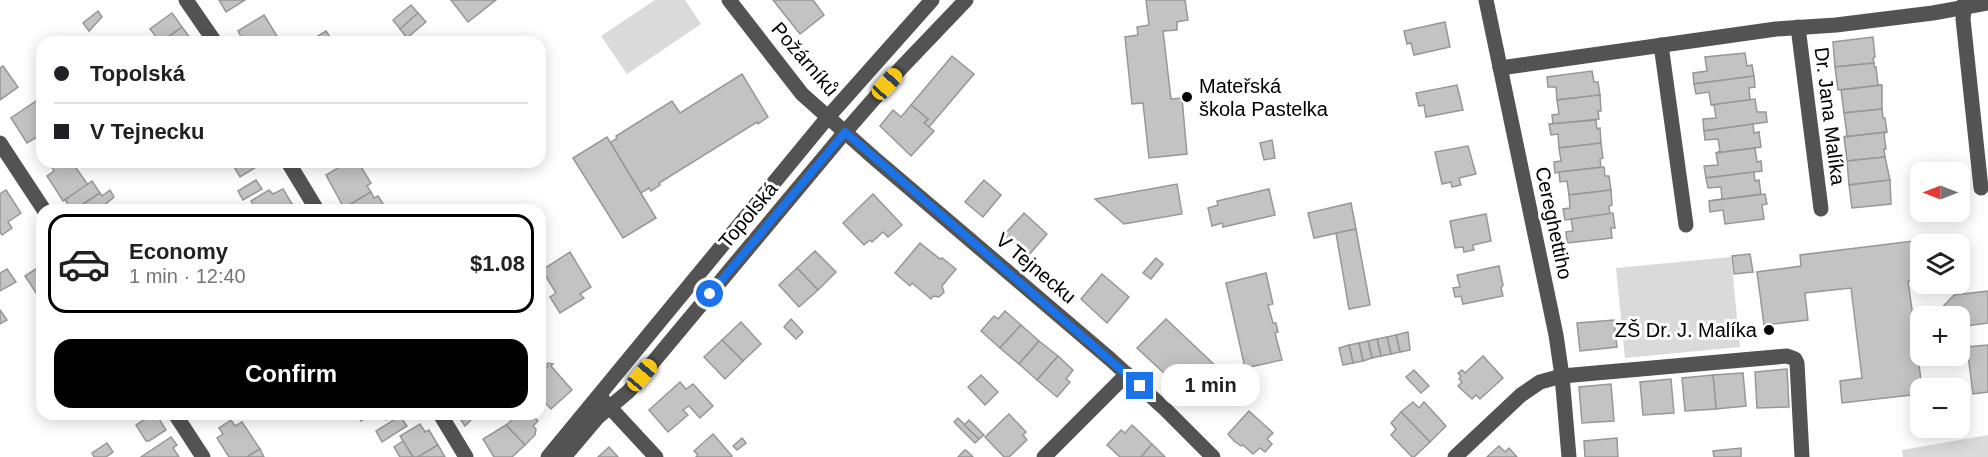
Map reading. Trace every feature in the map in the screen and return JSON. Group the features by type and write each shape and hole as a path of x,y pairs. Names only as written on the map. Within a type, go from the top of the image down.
{"street":[{"path":"186,0 211,36"},
{"name":"Požárníků","path":"729,0 799,91 828,117"},
{"name":"Topolská","path":"548,457 605,401 828,117 932,0"},
{"name":"Topolská","path":"564,457 593,423 605,401 629,391 845,132 909,59 966,0"},
{"name":"Cereghettiho","path":"1486,0 1556,335 1569,457"},
{"path":"1965,3 1963,19 1981,188"},
{"name":"Dr. Jana Malíka","path":"1500,68 1798,27 1933,13 1965,3 1988,3"},
{"name":"Dr. Jana Malíka","path":"1798,27 1821,209"},
{"path":"1661,45 1686,225"},
{"name":"V Tejnecku","path":"828,117 1127,375 1213,457"},
{"path":"0,144 40,204"},
{"path":"292,168 313,204"},
{"path":"1455,457 1521,395 1540,382 1562,376 1787,356 1795,359 1797,363 1802,457"},
{"path":"1044,457 1127,375"},
{"path":"605,401 656,457"},
{"path":"179,420 203,457"},
{"path":"444,420 466,457"}],"shaded area":[{"path":"655,0 685,0 701,24 627,74 601,36"},
{"path":"1731,257 1740,347 1625,358 1616,268"},
{"path":"1988,435 1988,457 1903,457 1902,450"}],"building":[{"path":"219,0 245,0 226,12"},
{"path":"451,0 496,0 468,22"},
{"path":"773,0 813,0 824,15 800,34"},
{"path":"1146,0 1185,0 1188,20 1177,22 1177,30 1163,31 1171,99 1182,98 1187,154 1149,158 1143,103 1132,104 1125,37 1138,35 1137,27 1149,25"},
{"path":"411,5 418,13 400,29 393,20"},
{"path":"98,11 102,17 89,31 83,23"},
{"path":"172,13 182,27 169,36 155,36 150,29"},
{"path":"418,13 426,22 409,36 405,36 400,29"},
{"path":"264,15 277,36 241,36 238,31"},
{"path":"1445,22 1450,47 1414,55 1411,43 1407,44 1404,31"},
{"path":"182,27 189,36 170,36"},
{"path":"326,31 329,36 318,36"},
{"path":"1873,37 1874,63 1835,67 1833,42"},
{"path":"1745,53 1747,66 1752,65 1754,76 1694,84 1693,73 1707,71 1705,57"},
{"path":"952,56 974,74 929,127 924,123 928,119 911,105"},
{"path":"1874,63 1878,85 1882,85 1838,90 1835,67"},
{"path":"3,66 18,87 0,100 0,68"},
{"path":"1592,71 1594,82 1598,82 1600,95 1557,100 1556,87 1548,87 1547,77"},
{"path":"742,74 768,117 659,183 660,185 651,191 649,188 641,193 610,143 617,138 616,136 672,101 680,113"},
{"path":"1754,76 1755,87 1749,88 1750,100 1711,105 1709,92 1696,94 1694,84"},
{"path":"1457,85 1463,110 1426,117 1424,105 1419,106 1416,93"},
{"path":"1882,85 1882,109 1844,113 1841,90"},
{"path":"1600,95 1599,119 1553,124 1552,115 1559,114 1557,100"},
{"path":"1755,99 1757,112 1766,112 1767,122 1704,131 1703,119 1716,118 1714,105 1711,105"},
{"path":"36,101 36,138 27,143 11,118"},
{"path":"911,105 928,119 924,123 934,131 911,156 880,126 893,110 901,117"},
{"path":"1882,109 1887,132 1844,137 1847,135 1844,113"},
{"path":"1596,120 1597,129 1600,128 1601,143 1559,148 1558,134 1551,135 1549,124"},
{"path":"1753,124 1754,133 1759,132 1761,147 1716,153 1720,151 1718,139 1705,140 1704,131"},
{"path":"1887,132 1884,134 1885,157 1847,161 1844,137"},
{"path":"607,137 656,218 623,238 573,158"},
{"path":"1272,140 1275,158 1264,160 1260,143"},
{"path":"1601,143 1603,158 1600,159 1601,167 1555,173 1554,162 1561,161 1559,148"},
{"path":"1468,146 1476,174 1459,178 1461,185 1452,187 1451,182 1442,184 1435,152"},
{"path":"1755,148 1757,162 1761,161 1762,171 1706,178 1704,166 1718,165 1716,153"},
{"path":"1885,157 1890,180 1849,185 1847,161"},
{"path":"1604,167 1605,176 1609,176 1611,190 1569,195 1567,181 1560,182 1559,172"},
{"path":"52,168 76,168 88,185 63,201 47,176 54,171"},
{"path":"235,168 254,168 240,177"},
{"path":"338,168 362,168 371,183 367,186 371,192 351,204 342,204 326,175"},
{"path":"1754,172 1755,181 1759,180 1761,194 1709,201 1722,199 1721,187 1708,188 1706,178"},
{"path":"256,180 262,189 243,200 238,191"},
{"path":"984,180 1001,195 983,217 965,202"},
{"path":"1890,180 1891,204 1852,208 1849,185"},
{"path":"92,181 100,193 83,204 68,204 65,200"},
{"path":"1177,184 1182,214 1124,224 1095,199"},
{"path":"283,189 292,204 253,204 251,201 269,190 273,194"},
{"path":"1269,189 1275,215 1223,227 1222,223 1212,226 1208,208 1218,205 1217,201"},
{"path":"6,190 21,213 8,222 12,228 2,235 0,232 0,194"},
{"path":"110,190 114,197 106,204 83,204 100,193 102,196"},
{"path":"1611,190 1610,214 1565,220 1563,209 1570,208 1569,195"},
{"path":"371,192 374,198 378,196 383,204 351,204"},
{"path":"873,194 902,225 888,237 883,232 872,242 870,240 864,245 843,223"},
{"path":"1765,194 1767,204 1762,205 1764,219 1725,224 1723,210 1710,212 1709,201"},
{"path":"1351,203 1356,229 1314,238 1308,213"},
{"path":"1024,213 1047,234 1028,256 1004,235"},
{"path":"1613,213 1615,228 1611,228 1612,238 1567,243 1566,232 1573,231 1571,219"},
{"path":"1486,214 1491,241 1473,245 1474,250 1464,252 1463,247 1455,248 1450,221"},
{"path":"1356,229 1370,305 1349,309 1336,233"},
{"path":"1910,241 1910,281 1908,281 1911,306 1910,366 1919,366 1921,378 1910,378 1910,395 1842,403 1840,381 1862,378 1851,288 1805,293 1808,320 1764,325 1757,272 1801,266 1800,255"},
{"path":"920,243 956,269 942,286 944,292 939,297 933,296 931,299 912,283 910,286 895,273"},
{"path":"815,251 836,272 818,290 797,268"},
{"path":"570,252 591,287 580,294 584,298 560,313 550,297 556,293 546,277 546,267"},
{"path":"1750,254 1753,272 1734,274 1732,256"},
{"path":"1156,258 1163,264 1151,279 1143,273"},
{"path":"1499,266 1503,296 1463,304 1461,296 1455,297 1453,288 1460,287 1457,275"},
{"path":"797,268 818,290 799,307 779,285"},
{"path":"7,269 16,282 0,291 0,273"},
{"path":"36,269 36,293 25,276"},
{"path":"1266,273 1273,304 1268,305 1273,323 1276,323 1278,332 1275,333 1282,360 1245,368 1226,283"},
{"path":"1102,274 1129,297 1107,323 1081,299"},
{"path":"1988,291 1988,323 1970,325 1970,306 1944,306 1954,295"},
{"path":"0,310 7,320 0,324"},
{"path":"1005,311 1021,325 1000,348 981,331 994,316 998,319"},
{"path":"791,319 803,332 796,339 784,327"},
{"path":"1166,319 1222,372 1194,401 1137,348"},
{"path":"1614,320 1617,347 1580,351 1577,323"},
{"path":"741,322 761,344 743,361 722,340"},
{"path":"1021,325 1039,341 1019,364 1000,348"},
{"path":"1408,332 1410,350 1400,352 1396,335"},
{"path":"1396,335 1400,352 1391,354 1387,337"},
{"path":"1387,337 1391,354 1381,356 1377,339"},
{"path":"1377,339 1381,356 1372,358 1368,341"},
{"path":"722,340 743,361 725,379 704,357"},
{"path":"1039,341 1058,356 1037,380 1019,364"},
{"path":"1368,341 1372,358 1363,361 1359,343"},
{"path":"1359,343 1363,361 1353,363 1349,345"},
{"path":"1349,345 1353,363 1343,365 1339,348"},
{"path":"1988,345 1988,392 1973,394 1970,347"},
{"path":"1058,356 1073,370 1066,379 1070,382 1057,397 1037,380"},
{"path":"1483,356 1503,378 1480,399 1476,395 1472,399 1458,386 1462,382 1458,373 1462,370 1465,373"},
{"path":"547,364 553,364 551,366 572,390 551,409 546,404"},
{"path":"1787,369 1789,407 1757,408 1755,372"},
{"path":"1414,370 1429,386 1421,393 1406,377"},
{"path":"1743,373 1746,406 1716,409 1713,375"},
{"path":"981,375 998,392 985,405 968,387"},
{"path":"1713,375 1716,409 1685,411 1682,378"},
{"path":"1671,379 1674,413 1643,415 1640,382"},
{"path":"680,382 686,389 693,384 713,406 700,418 689,406 683,410 688,415 668,432 649,410"},
{"path":"1611,384 1614,421 1582,423 1579,387"},
{"path":"1413,402 1419,408 1424,402 1446,426 1430,442 1401,412"},
{"path":"1249,411 1273,433 1267,439 1272,444 1265,452 1260,448 1253,454 1228,434"},
{"path":"1401,412 1430,442 1414,457 1391,435 1396,429 1391,423"},
{"path":"1009,414 1026,432 1023,435 1027,440 1009,457 1004,457 985,437"},
{"path":"958,418 979,439 975,443 954,422"},
{"path":"144,420 160,420 166,430 146,441 136,425"},
{"path":"231,420 235,426 242,422 260,449 247,457 229,457 217,438 223,434 219,428"},
{"path":"394,420 403,420 407,426 382,442 376,431"},
{"path":"461,420 471,420 465,426"},
{"path":"512,420 538,421 533,426 536,429 535,435 525,445 506,425"},
{"path":"969,420 984,435 979,439 964,425"},
{"path":"420,424 425,432 429,430 438,445 418,457 413,457 400,436"},
{"path":"506,425 525,445 512,457 494,457 483,439"},
{"path":"1132,425 1152,444 1141,457 1120,457 1107,445 1121,430 1125,433"},
{"path":"713,434 732,456 696,457 698,455 694,451"},
{"path":"171,437 177,445 173,448 179,457 141,457"},
{"path":"742,438 746,443 737,450 733,446"},
{"path":"1617,438 1618,457 1585,457 1584,441"},
{"path":"403,441 413,457 400,457 394,447"},
{"path":"107,443 113,452 106,457 94,457 92,453"},
{"path":"1152,444 1165,457 1141,457"},
{"path":"438,445 445,457 418,457"},
{"path":"1499,446 1505,452 1509,448 1517,457 1487,457"},
{"path":"609,447 618,457 598,457"},
{"path":"1741,448 1741,457 1714,457 1713,451"},
{"path":"260,449 264,457 247,457"},
{"path":"965,450 967,451 973,457 958,457"}],"place":[{"name":"Mateřská škola Pastelka","path":"1187,97"},
{"name":"ZŠ Dr. J. Malíka","path":"1769,330"}],"route":[{"path":"710,294 845,132 1140,386"}]}
